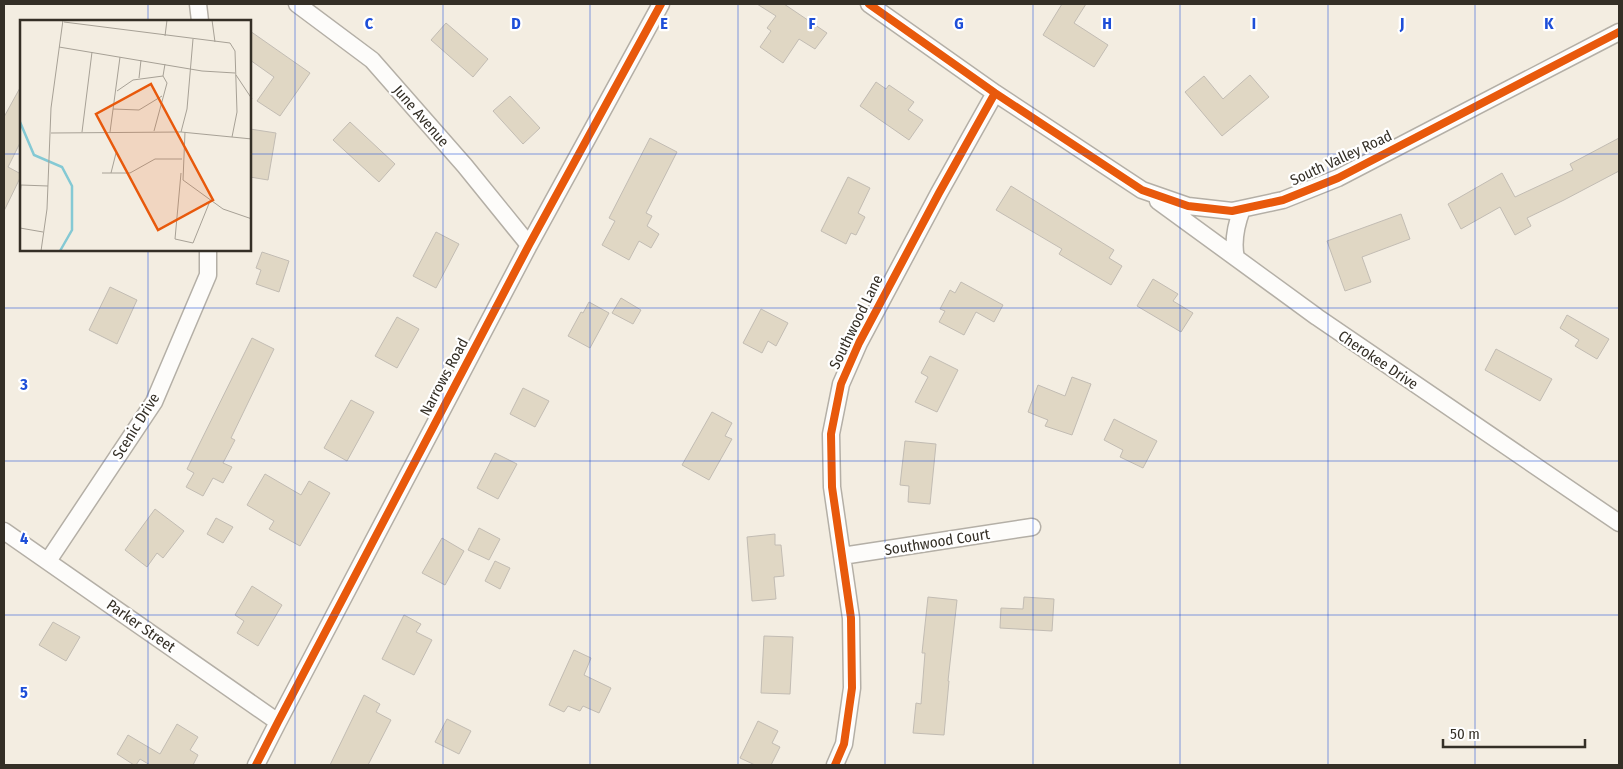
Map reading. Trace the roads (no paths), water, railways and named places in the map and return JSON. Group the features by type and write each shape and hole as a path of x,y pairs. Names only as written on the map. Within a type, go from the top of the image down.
{"street":[{"path":"198,4 200,20"},
{"name":"June Avenue","path":"297,4 372,60 465,166 529,245"},
{"name":"Narrows Road","path":"256,765 529,245 661,4"},
{"name":"South Valley Road","path":"869,4 995,93 1142,190 1188,206 1232,211 1283,200 1338,178 1617,35"},
{"name":"Southwood Lane","path":"835,765 844,744 852,688 851,618 832,487 831,434 841,384 858,343 995,93"},
{"name":"Cherokee Drive","path":"1142,190 1317,318 1619,523"},
{"path":"1236,258 1234,248 1235,236 1242,209"},
{"name":"Scenic Drive","path":"48,561 154,402 208,275 208,251"},
{"name":"Southwood Court","path":"842,556 1032,527"},
{"name":"Parker Street","path":"4,531 278,722"}]}
